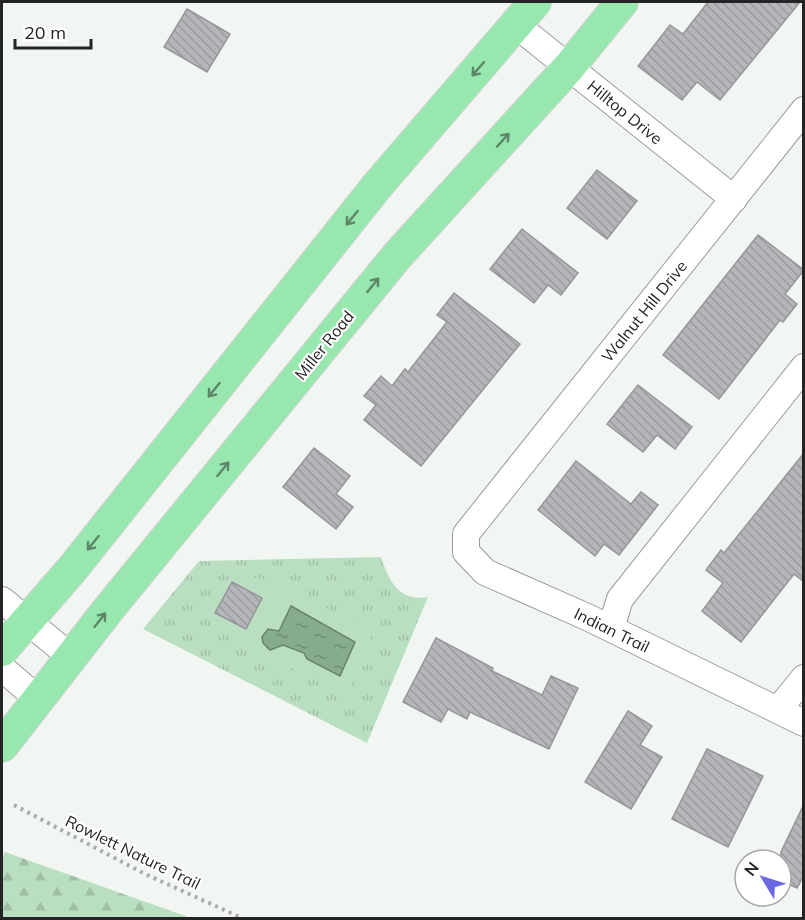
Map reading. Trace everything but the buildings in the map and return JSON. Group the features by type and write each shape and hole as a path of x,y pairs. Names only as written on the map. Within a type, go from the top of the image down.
{"main road":[{"name":"Miller Road","path":"2,746 71,657 397,256 569,67 622,2"},
{"path":"2,650 28,621 377,186 530,7"}],"street":[{"name":"Hilltop Drive","path":"530,7 569,67 734,199"},
{"name":"Walnut Hill Drive","path":"483,512 804,110"},
{"path":"611,628 620,599 804,367"},
{"name":"Indian Trail","path":"483,512 466,534 466,552 485,572 611,628 804,723"},
{"path":"2,600 71,657"},
{"path":"2,668 38,699"},
{"path":"778,710 804,678"}],"path":[{"name":"Rowlett Nature Trail","path":"14,805 146,874 242,918"}],"green space":[{"path":"381,557 392,582 402,593 418,598 428,597 367,743 143,629 199,561"},
{"path":"253,578 263,578 361,625 369,632 372,643 347,695 285,665 264,665 244,645 227,633 229,620 246,628 262,599 244,589"},
{"path":"5,852 191,918 2,918 2,858"}],"water":[{"path":"291,606 355,642 340,676 307,659 304,653 283,645 270,650 263,643 262,637 268,629 279,631"}]}
